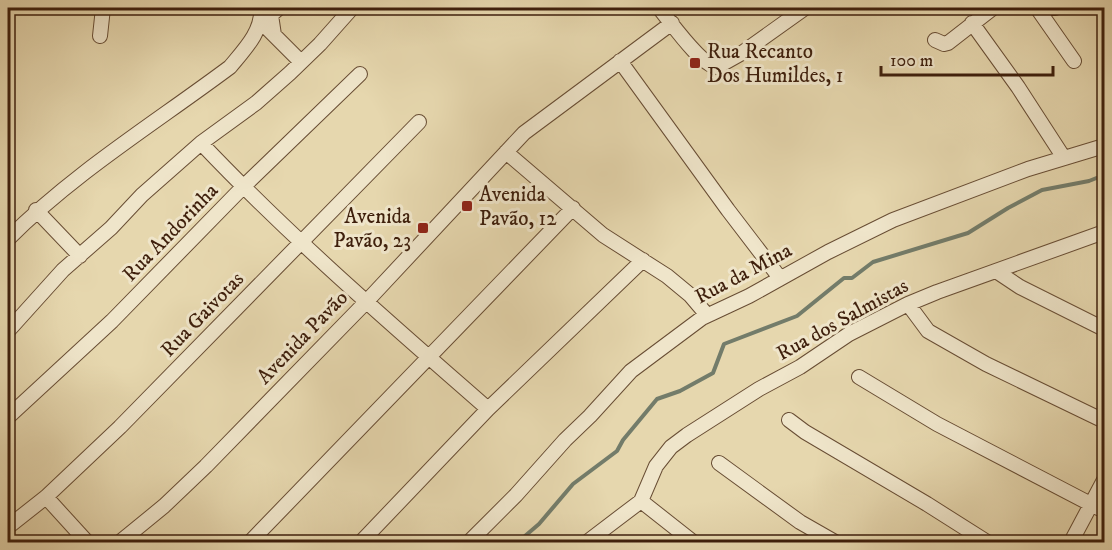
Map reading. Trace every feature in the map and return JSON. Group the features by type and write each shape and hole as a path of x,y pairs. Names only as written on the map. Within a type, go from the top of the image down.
{"street":[{"path":"100,36 103,8"},
{"path":"8,331 57,277 111,228 142,195 201,143 256,103 320,45 352,8"},
{"path":"659,8 708,64 717,66 742,53 805,8"},
{"path":"936,40 944,44 948,43 993,8"},
{"path":"1037,8 1074,61"},
{"path":"1048,8 1055,8"},
{"path":"269,11 274,35 301,62"},
{"path":"269,11 274,35"},
{"path":"8,239 36,210 75,178 230,67 247,46 269,11"},
{"name":"Avenida Pavão","path":"120,543 206,466 528,129 672,23"},
{"path":"972,23 1023,95 1064,159"},
{"path":"620,61 780,278"},
{"name":"Rua Andorinha","path":"8,417 112,321 243,187 360,74"},
{"name":"Rua Gaivotas","path":"10,522 46,497 144,403 419,122"},
{"path":"201,143 243,187 366,301 488,409"},
{"name":"Rua da Mina","path":"469,543 631,371 707,315 749,296 893,220 1028,169 1104,146"},
{"path":"506,152 603,235 644,260 690,295 707,315"},
{"path":"250,543 573,208"},
{"path":"36,210 80,256"},
{"name":"Rua dos Salmistas","path":"641,501 656,466 671,447 719,413 800,367 849,334 908,304 1041,254 1102,236"},
{"path":"361,543 488,409 644,260"},
{"path":"996,271 1020,287 1104,329"},
{"path":"908,304 928,331 986,364 1104,422"},
{"path":"860,377 921,415 1104,511"},
{"path":"789,420 987,543"},
{"path":"719,463 800,522 835,543"},
{"path":"1071,543 1104,480"},
{"path":"46,497 87,543"},
{"path":"587,543 641,501 693,543"}],"waterway":[{"path":"518,542 539,524 573,484 617,451 623,440 657,399 680,391 713,373 724,344 797,316 844,278 852,278 873,262 968,233 1042,190 1089,181 1104,175"}],"place":[{"name":"Rua Recanto Dos Humildes, 1","path":"695,63"},
{"name":"Avenida Pavão, 12","path":"467,206"},
{"name":"Avenida Pavão, 23","path":"423,228"}]}
